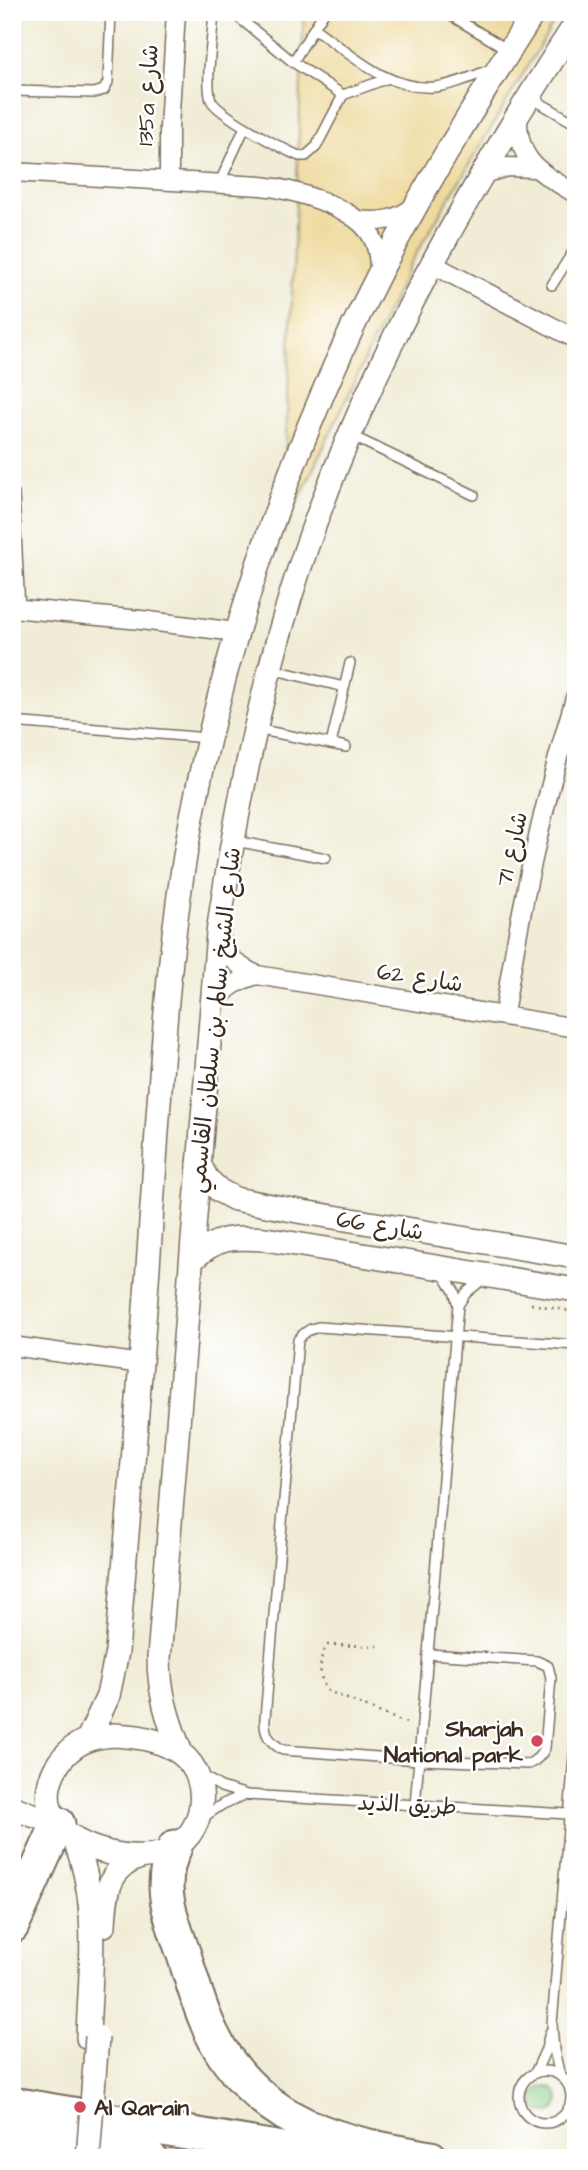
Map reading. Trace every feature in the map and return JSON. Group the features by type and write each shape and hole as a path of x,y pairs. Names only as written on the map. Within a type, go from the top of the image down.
{"highway":[{"path":"12,1926 63,1828"},
{"path":"172,1842 166,1874 169,1910 200,2004 226,2058 254,2090 288,2116 325,2135 366,2147 439,2154"},
{"path":"12,2104 337,2158"},
{"path":"12,2134 150,2158"}],"street":[{"name":"135a شارع","path":"169,180 169,128 176,12"},
{"name":"شارع الشيخ سالم بن سلطان القاسمي","path":"88,1740 108,1696 114,1675 142,1364 171,961 182,878 196,795 236,632 285,486 319,402 379,274 415,206 534,12"},
{"name":"شارع الشيخ سالم بن سلطان القاسمي","path":"181,1753 162,1700 159,1658 218,933 232,840 255,729 290,596 350,435 379,370 480,175 576,23"},
{"path":"523,104 517,127 520,142 535,168 576,194"},
{"path":"480,175 507,167 535,168"},
{"path":"12,172 269,187 293,191 323,202 358,220 373,222 403,215 415,206"},
{"path":"358,220 376,244 379,274"},
{"path":"432,264 576,339"},
{"path":"16,609 236,632"},
{"name":"شارع 71","path":"503,1015 515,939 546,803 576,695"},
{"name":"شارع 62","path":"218,933 231,960 257,975 576,1028"},
{"path":"211,1013 217,999 228,987 241,979 257,975"},
{"name":"شارع 66","path":"199,1164 207,1179 220,1191 235,1199 576,1257"},
{"path":"265,1239 256,1229 256,1222 265,1212 303,1212"},
{"name":"شارع 66","path":"192,1260 212,1243 225,1239 265,1239 576,1290"},
{"path":"12,1346 142,1364"},
{"path":"80,2158 92,2037 107,1892 110,1883 121,1868 136,1858 172,1842 202,1804 203,1793 197,1773 181,1753 157,1742 127,1735 88,1740 67,1752 54,1769 48,1800 87,1875 92,1907 92,2037 88,2158"},
{"path":"12,1800 50,1780"},
{"path":"12,1807 63,1828 93,1849 104,1852 172,1842"}],"lane":[{"path":"12,91 94,93 104,90 108,82 111,12"},
{"path":"214,12 210,97 214,105 245,127 299,156 306,156 316,147 343,95 386,79"},
{"path":"232,12 293,62 343,95"},
{"path":"293,62 324,12"},
{"path":"315,29 386,79 413,86 434,87 463,80 505,58 445,12"},
{"path":"523,104 576,124"},
{"path":"219,184 245,127"},
{"path":"552,285 576,247"},
{"path":"350,435 474,495"},
{"path":"14,494 16,609"},
{"path":"331,744 350,663"},
{"path":"270,669 344,687"},
{"path":"12,722 209,738"},
{"path":"255,729 346,747"},
{"path":"232,840 326,858"},
{"path":"415,1805 458,1305 447,1278 438,1267"},
{"path":"458,1305 466,1293 488,1276"},
{"path":"428,1654 537,1661 548,1666 551,1678 545,1748 542,1755 536,1761 521,1765 419,1760 283,1750 268,1738 264,1728 298,1340 303,1333 319,1327 576,1345"},
{"path":"564,2115 569,2107 570,2090 554,2050 552,2024 576,1732"},
{"name":"طريق الذيد","path":"197,1773 221,1787 247,1795 568,1814"},
{"name":"طريق الذيد","path":"172,1842 223,1804 247,1795"},
{"path":"535,2073 546,2049 552,2024"},
{"path":"567,2081 544,2071 535,2073 527,2078 519,2094 520,2103 523,2111 538,2122 547,2123 576,2110"}],"path":[{"path":"378,1646 328,1645 323,1651 321,1677 324,1687 403,1723 422,1723"},
{"path":"439,2154 494,2158"}],"green space":[{"path":"546,2087 555,2091 559,2100 555,2109 546,2113 537,2109 533,2100 537,2091"}],"sand":[{"path":"304,12 560,12 410,264 282,535"}],"place":[{"name":"Sharjah National park","path":"537,1741"},
{"name":"Al Qarain","path":"80,2107"}]}
